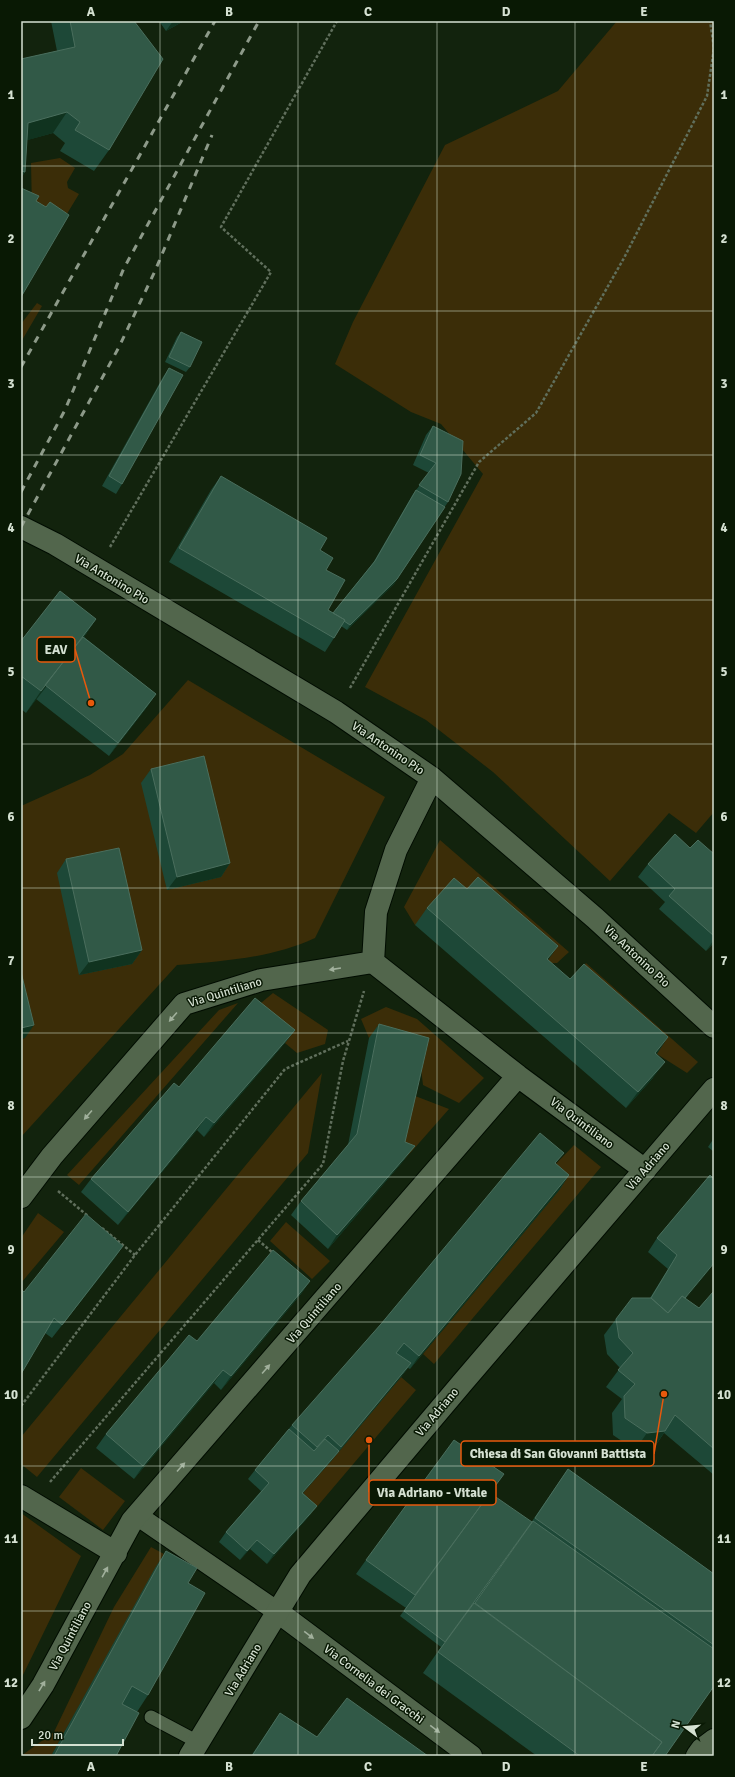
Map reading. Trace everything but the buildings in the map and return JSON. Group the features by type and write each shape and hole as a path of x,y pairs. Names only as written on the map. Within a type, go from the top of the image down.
{"street":[{"name":"Via Antonino Pio","path":"21,527 97,570 336,712 432,778 595,918 714,1027"},
{"path":"373,962 376,912 396,850 432,778"},
{"name":"Via Quintiliano","path":"21,1197 52,1156 184,1004 261,980 373,962 518,1076 645,1170"},
{"name":"Via Quintiliano","path":"21,1718 43,1685 116,1553 132,1521 138,1516 518,1076"},
{"name":"Via Adriano","path":"194,1749 300,1575 463,1382 714,1090"},
{"path":"26,1500 116,1553"},
{"path":"138,1516 278,1612"},
{"name":"Via Cornelia dei Gracchi","path":"278,1612 471,1756"},
{"path":"697,1756 702,1749 714,1740"}],"lane":[{"path":"151,1717 194,1749"}],"path":[{"path":"97,570 271,272 221,227 336,21"},
{"path":"336,712 479,462 536,413 624,258 707,96 714,48 710,21"},
{"path":"26,1500 258,1240 323,1164 343,1061 373,962"},
{"path":"21,1406 135,1255 285,1069 349,1041"},
{"path":"37,1174 92,1220"},
{"path":"99,1225 135,1255"},
{"path":"258,1240 275,1255"}],"shaded area":[{"path":"617,21 714,21 714,812 696,833 669,813 610,881 493,772 426,720 365,687 483,474 441,424 411,412 335,364 353,322 445,145 558,91"},
{"path":"60,158 75,168 67,182 68,188 79,194 59,227 32,209 31,163"},
{"path":"37,303 42,306 21,342 21,324"},
{"path":"188,680 385,797 315,938 299,945 248,958 177,965 21,1137 21,1039 25,1038 21,1023 21,806 90,775 123,754"},
{"path":"440,840 569,952 557,963 546,963 415,925 404,907"},
{"path":"586,963 698,1062 687,1073 657,1054 572,980"},
{"path":"273,993 328,1030 325,1044 297,1053 249,1013"},
{"path":"238,1003 79,1185 67,1175 219,1010"},
{"path":"386,1007 417,1019 484,1078 459,1103 423,1085 419,1051 369,1038 361,1019"},
{"path":"322,1073 308,1153 37,1477 21,1464 21,1437"},
{"path":"410,1094 449,1109 405,1159 396,1155"},
{"path":"574,1145 601,1167 434,1364 423,1354 560,1189 554,1166"},
{"path":"38,1213 64,1232 21,1283 21,1238"},
{"path":"286,1222 330,1261 312,1279 270,1241"},
{"path":"401,1377 416,1390 310,1515 295,1502"},
{"path":"81,1468 125,1501 103,1530 59,1497"},
{"path":"21,1513 81,1556 21,1679"},
{"path":"151,1547 164,1554 51,1756 21,1756 54,1732 114,1607"}],"railway":[{"path":"21,367 215,21"},
{"path":"21,492 65,410 124,268 259,21"},
{"path":"21,527 119,347 155,271 212,135"}],"place":[{"name":"EAV","path":"91,703"},
{"name":"Chiesa di San Giovanni Battista","path":"664,1394"},
{"name":"Via Adriano - Vitale","path":"369,1440"}]}
